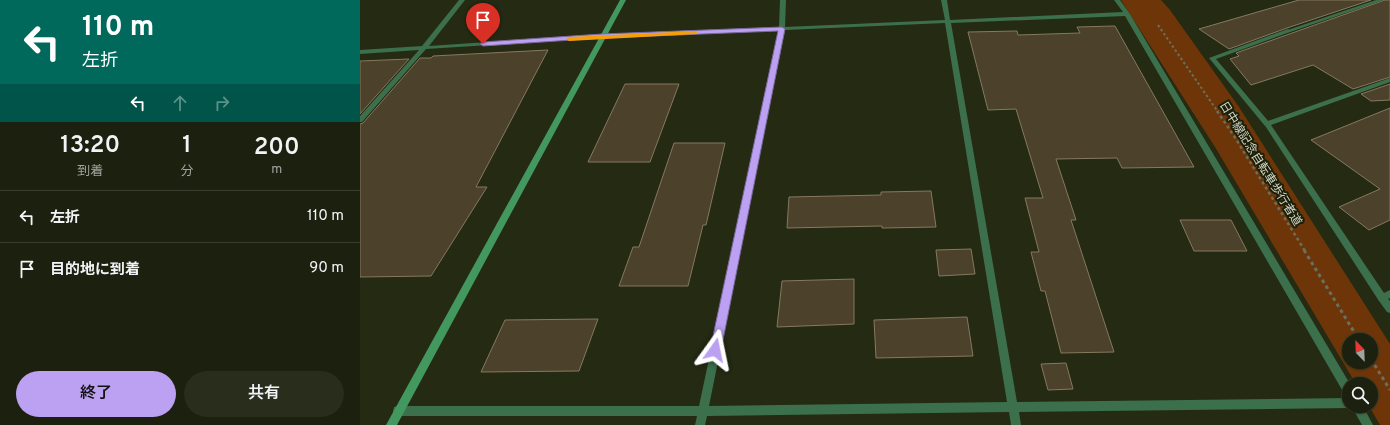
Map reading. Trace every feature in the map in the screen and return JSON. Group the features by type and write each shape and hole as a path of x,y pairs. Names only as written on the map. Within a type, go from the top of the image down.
{"street":[{"path":"360,120 424,48 462,0"},
{"path":"390,425 623,0"},
{"path":"700,425 782,29 783,0"},
{"path":"944,0 949,22 1016,425"},
{"path":"1117,0 1127,14 1342,380"},
{"path":"1381,0 1212,58 1267,124 1386,296 1390,309"},
{"path":"360,52 602,36 1127,14"},
{"path":"1267,124 1390,80"},
{"path":"398,411 702,411 1342,403"},
{"path":"1361,413 1368,425"}],"path":[{"name":"日中線記念自転車歩行者道","path":"1154,19 1234,136 1355,333"},
{"path":"1377,369 1390,390"}],"shaded area":[{"path":"1121,0 1161,0 1170,10 1239,107 1390,344 1390,425 1380,425 1373,413 1378,413 1378,377 1352,377 1347,369 1378,369 1378,333 1342,333 1342,360 1215,147"}],"building":[{"path":"1299,0 1371,0 1229,49 1199,29"},
{"path":"1385,0 1390,0 1390,77 1353,89 1313,65 1251,85 1230,59 1239,56 1236,53"},
{"path":"1115,26 1194,167 1122,168 1117,158 1056,159 1076,220 1071,220 1114,352 1061,353 1045,291 1041,291 1031,252 1039,252 1025,198 1043,198 1016,109 988,110 968,32 1017,31 1018,35 1080,33 1077,27"},
{"path":"548,50 476,187 487,187 431,276 360,277 360,124 363,123 420,58"},
{"path":"409,59 360,114 360,61"},
{"path":"625,84 679,84 650,162 588,162"},
{"path":"1390,84 1390,100 1371,101 1361,94"},
{"path":"1390,108 1390,220 1369,230 1339,207 1380,189 1311,140"},
{"path":"674,143 725,143 706,225 703,225 688,286 619,286 633,247 639,247"},
{"path":"931,191 936,227 882,228 882,226 787,228 789,197 881,195 881,192"},
{"path":"1180,220 1231,220 1247,251 1194,251"},
{"path":"971,249 975,274 939,276 936,250"},
{"path":"854,279 854,324 777,327 782,281"},
{"path":"967,317 973,356 876,358 874,320"},
{"path":"598,319 579,371 481,372 505,320"},
{"path":"1066,363 1073,389 1048,390 1041,364"}],"slow traffic":[{"path":"569,39 602,36 695,33"}],"route":[{"path":"483,44 602,36 782,29 715,350"}]}
